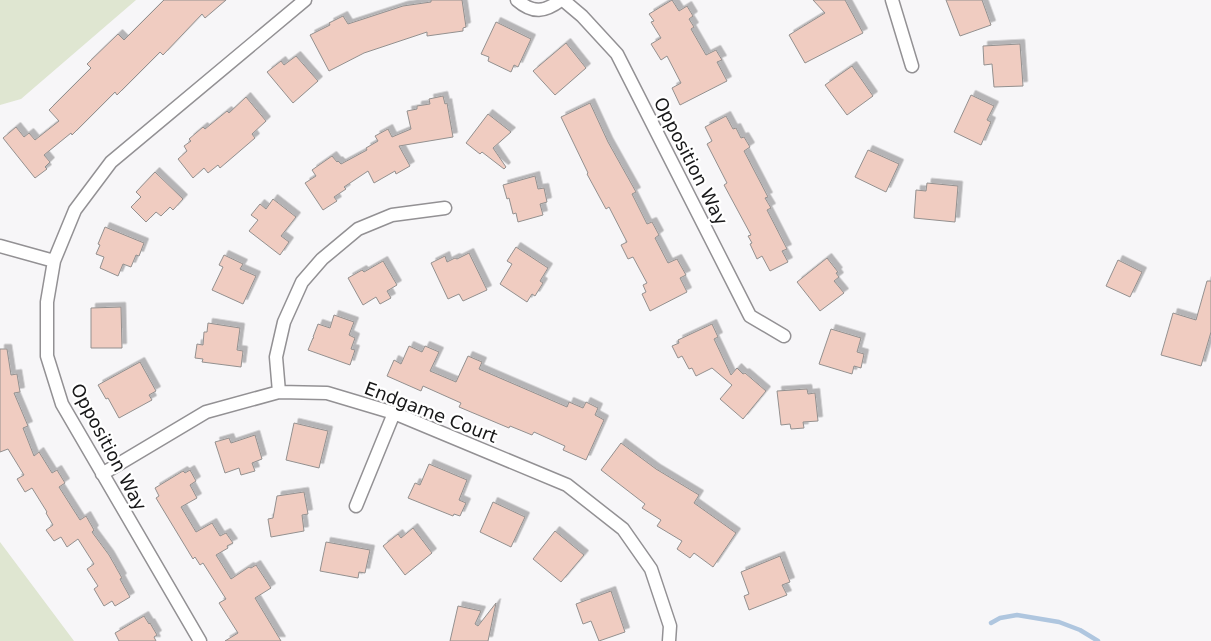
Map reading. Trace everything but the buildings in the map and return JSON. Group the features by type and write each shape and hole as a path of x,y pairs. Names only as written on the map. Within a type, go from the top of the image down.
{"street":[{"name":"Opposition Way","path":"200,641 62,404 47,356 47,302 54,261 75,210 111,162 305,0"},
{"path":"517,0 533,10 552,7 562,0"},
{"name":"Opposition Way","path":"562,0 582,16 617,54 750,316 784,336"},
{"path":"892,0 912,66"},
{"path":"279,392 276,356 284,322 302,282 322,259 358,229 392,215 445,208"},
{"path":"0,246 54,261"},
{"name":"Endgame Court","path":"102,474 206,412 279,392 327,392 394,413 567,485 623,529 651,569 670,626 669,641"},
{"path":"356,506 394,413"}],"green space":[{"path":"0,0 136,0 21,99 0,105"},
{"path":"0,542 74,641 0,641"}],"waterway":[{"path":"991,623 1000,618 1017,615 1059,622 1080,630 1098,641"}]}
